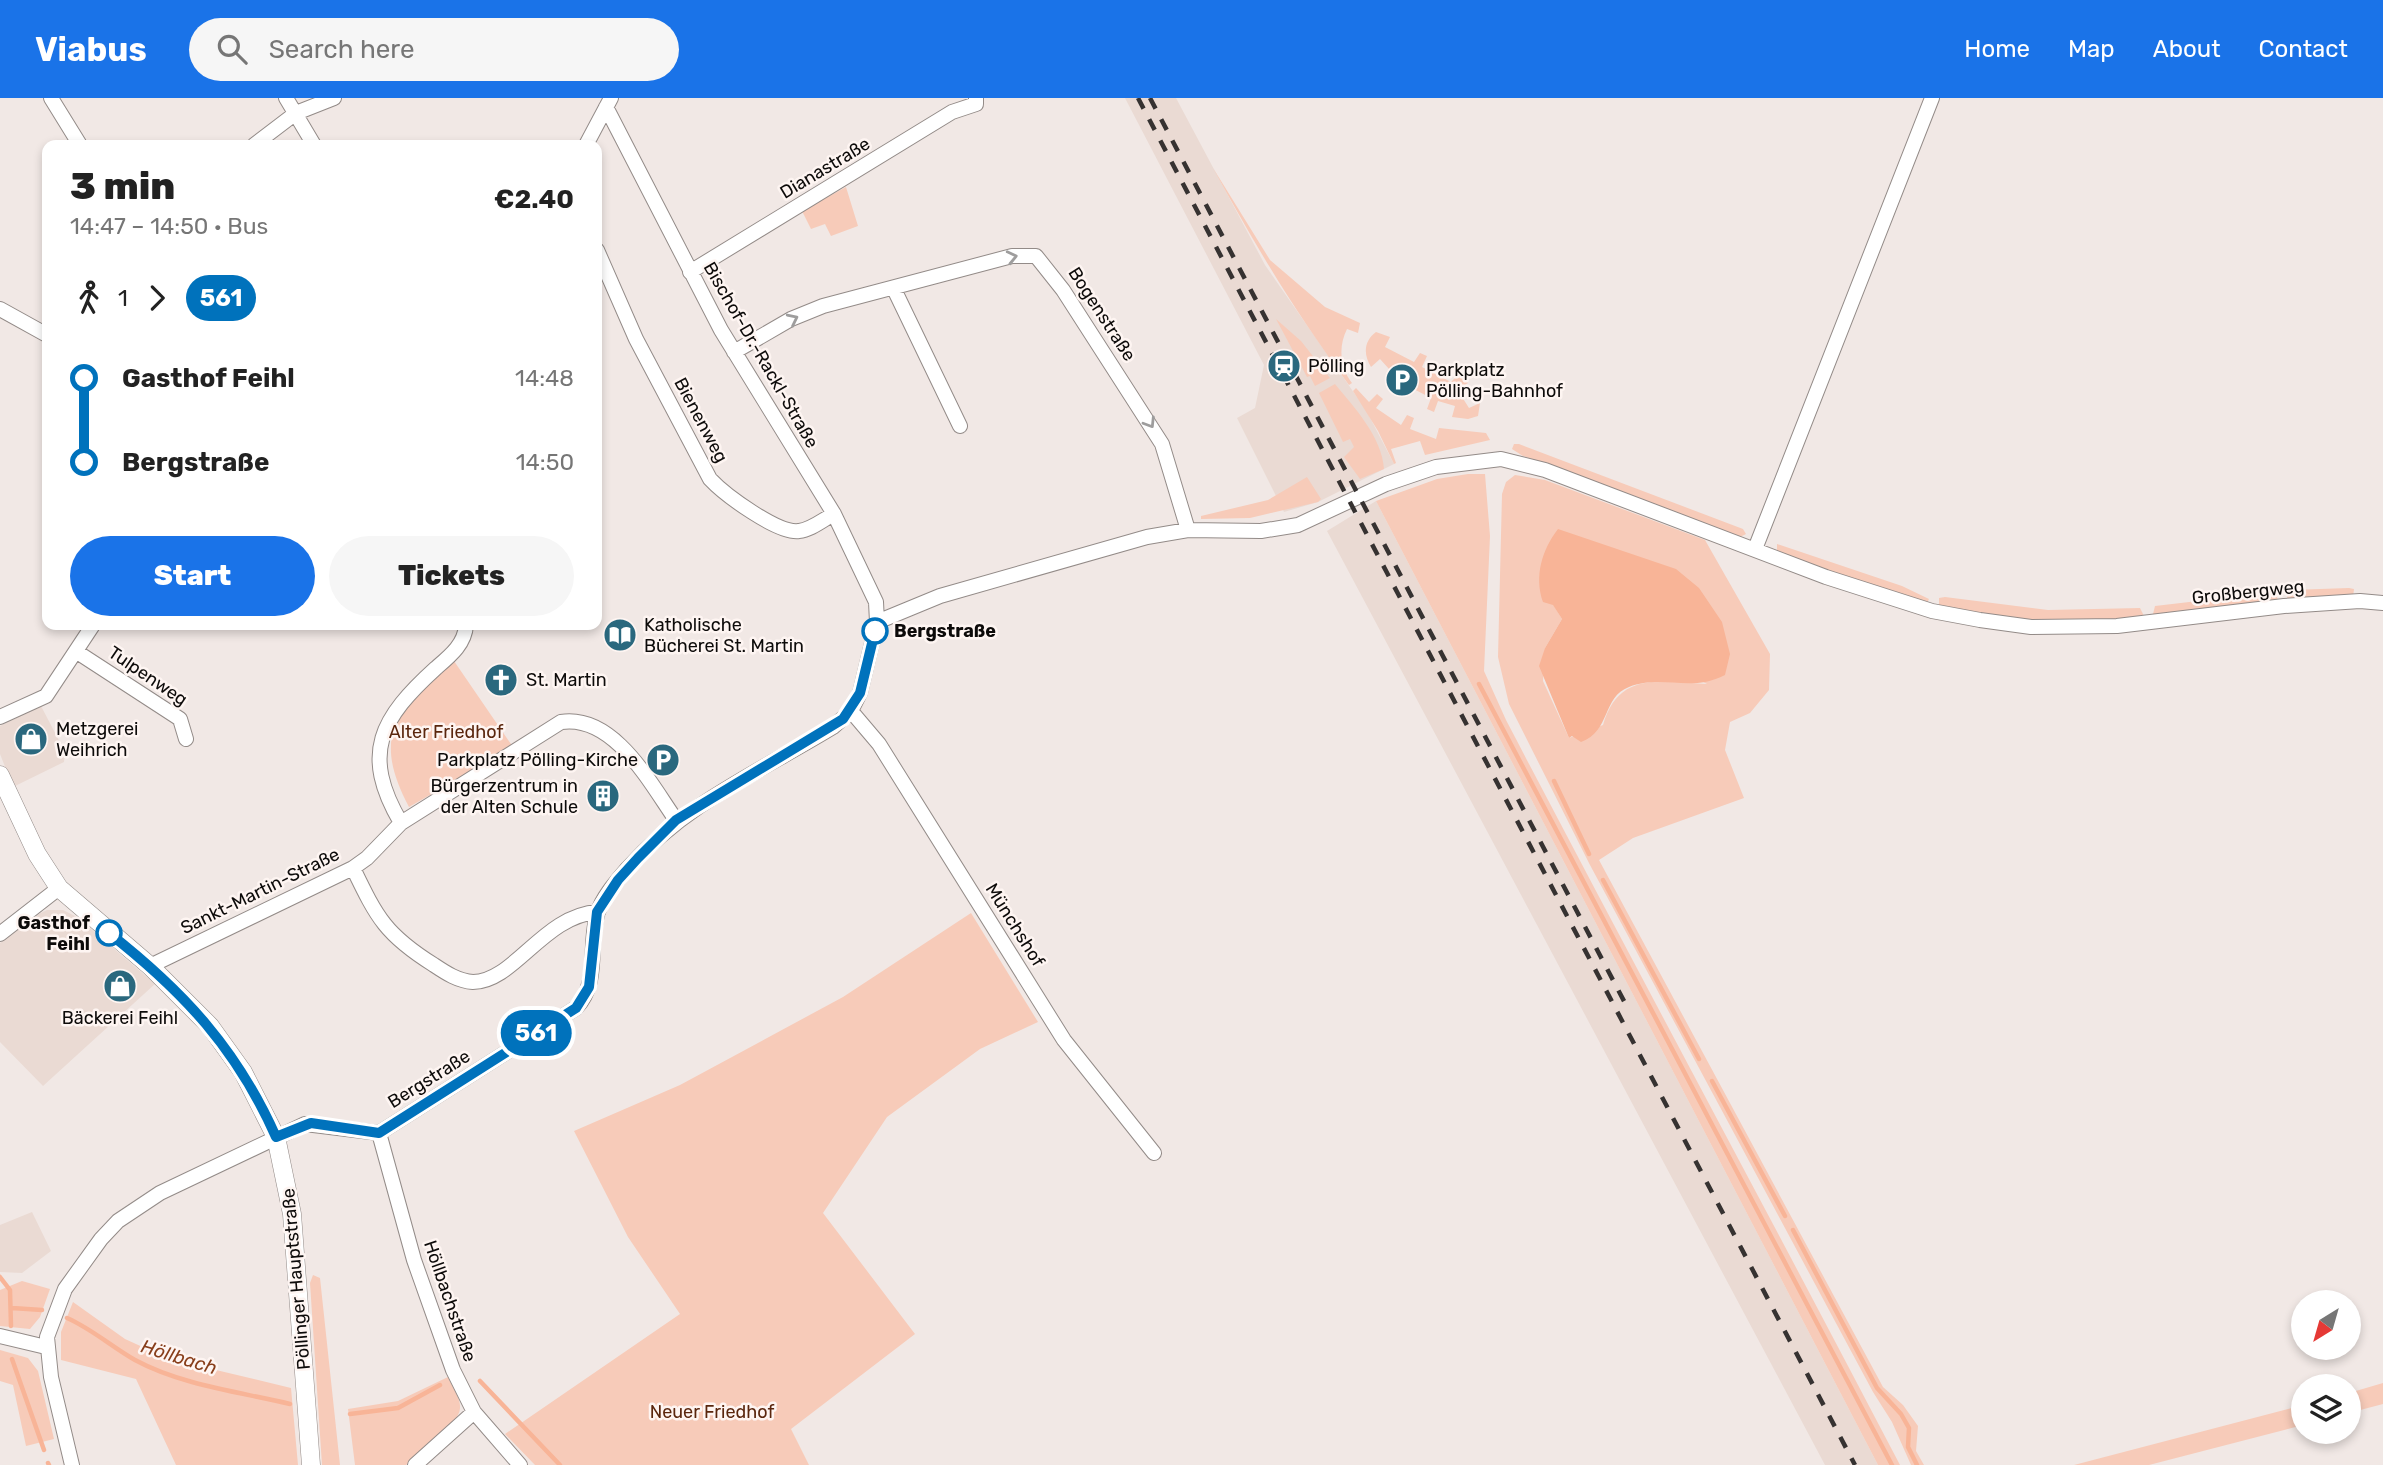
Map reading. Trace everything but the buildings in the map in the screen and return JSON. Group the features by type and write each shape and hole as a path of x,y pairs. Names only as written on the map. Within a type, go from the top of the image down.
{"street":[{"path":"51,98 77,140"},
{"path":"286,98 311,140"},
{"path":"261,140 296,113 334,98"},
{"name":"Dianastraße","path":"690,272 952,112 976,104 976,98"},
{"path":"1755,549 1933,98"},
{"path":"589,140 609,102"},
{"name":"Bischof-Dr.-Rackl-Straße","path":"609,102 690,272 734,352 834,514 876,602 877,622"},
{"name":"Bogenstraße","path":"734,352 791,319 823,306 1012,256 1036,256 1063,290 1162,444 1188,530"},
{"name":"Bienenweg","path":"602,261 636,339 695,452 718,487 747,508 791,531 803,530 834,514"},
{"path":"894,289 960,426"},
{"path":"0,309 42,332"},
{"name":"Großbergweg","path":"1188,530 1261,531 1285,528 1312,521 1385,484 1425,470 1489,460 1519,462 1826,577 1932,611 2031,627 2117,626 2284,606 2360,601 2383,603"},
{"path":"877,622 940,596 1035,566 1147,537 1188,530"},
{"name":"Bergstraße","path":"46,1347 50,1327 65,1289 101,1239 118,1221 160,1194 276,1137 311,1123 379,1133 576,1008 589,987 597,912 618,880 676,820 833,727 851,710 860,693 877,622"},
{"path":"0,717 46,696 90,630"},
{"path":"401,823 393,810 381,769 380,738 405,699 461,643 465,630"},
{"name":"Tulpenweg","path":"77,652 180,719 186,739"},
{"name":"Münchshof","path":"851,710 879,744 1064,1040 1154,1153"},
{"name":"Sankt-Martin-Straße","path":"150,966 353,868 367,858 401,823 566,722 591,724 611,738 676,820"},
{"name":"Pöllinger Hauptstraße","path":"0,775 37,854 59,888 193,1006 225,1046 276,1137 292,1214 311,1465"},
{"path":"353,868 380,922 395,939 450,975 470,982 488,979 562,921 584,913 597,912"},
{"path":"0,934 59,888"},
{"name":"Höllbachstraße","path":"379,1133 434,1320 474,1412 520,1465"},
{"path":"0,1336 46,1347 72,1465"},
{"path":"415,1465 474,1412"}],"shaded area":[{"path":"1125,98 1176,98 1265,265 1366,410 1394,464 1318,502 1284,512 1237,418 1255,408 1264,365"},
{"path":"1376,501 1878,1465 1825,1465 1327,531"},
{"path":"1558,529 1676,569 1699,588 1722,622 1730,654 1725,675 1700,683 1653,682 1629,687 1614,698 1591,737 1581,742 1572,736 1569,738 1539,666 1545,648 1562,619 1553,605 1543,602 1539,583 1544,554"},
{"path":"41,706 65,752 64,762 13,787 0,754 0,726"},
{"path":"47,910 63,910 77,917 155,984 43,1086 0,1042 0,943 32,917"},
{"path":"32,1212 51,1251 22,1273 0,1272 0,1225"}],"green space":[{"path":"1213,168 1270,260 1325,307 1360,323 1358,333 1347,329 1342,343 1343,364 1352,383 1349,385 1277,279"},
{"path":"846,187 858,226 831,236 825,224 811,229 802,211"},
{"path":"1276,319 1301,341 1330,378 1315,386 1310,376 1307,377"},
{"path":"1376,332 1390,337 1385,347 1414,362 1420,353 1427,356 1422,367 1451,382 1459,374 1468,383 1457,389 1469,408 1480,403 1478,416 1468,419 1452,417 1455,406 1438,401 1434,412 1427,409 1431,398 1406,385 1399,394 1392,389 1399,380 1380,359 1371,367 1367,357 1367,344"},
{"path":"1335,384 1366,423 1382,457 1384,469 1360,479 1344,457 1354,447 1350,439 1343,442 1319,393"},
{"path":"1356,388 1369,402 1377,394 1383,399 1376,408 1401,425 1407,415 1414,418 1410,429 1436,439 1439,428 1486,433 1490,440 1425,455 1420,441 1391,449 1396,463 1394,464 1378,431 1353,391"},
{"path":"1514,444 1743,529 1746,534 1740,537 1523,456 1512,449"},
{"path":"1485,474 1490,536 1484,671 1506,720 1900,1465 1878,1465 1376,501 1437,479"},
{"path":"1515,475 1545,480 1705,540 1770,654 1769,690 1750,713 1730,722 1725,750 1744,798 1633,838 1599,860 1883,1387 1903,1405 1918,1426 1916,1451 1924,1465 1911,1465 1892,1422 1873,1392 1590,865 1509,704 1498,657 1502,494 1506,482","holes":["1553,604 1707,684 1658,682 1631,687 1610,707 1603,725 1569,738 1543,681 1545,648 1562,619"]},
{"path":"1307,477 1321,499 1318,502 1250,518 1201,519 1201,516 1268,500"},
{"path":"1777,544 1902,586 1929,599 1927,603 1887,594 1777,552"},
{"path":"2354,589 2353,597 2291,601 2287,598 2290,590"},
{"path":"2275,592 2278,600 2156,617 2153,614 2155,606"},
{"path":"1939,598 2048,610 2140,608 2144,616 2142,619 2042,622 1939,607"},
{"name":"Alter Friedhof","path":"454,661 513,747 409,807 397,781 392,760 391,741 396,724 418,694"},
{"name":"Neuer Friedhof","path":"971,913 1038,1022 980,1049 887,1117 823,1213 915,1334 791,1429 809,1465 535,1465 505,1434 680,1314 628,1237 574,1131 680,1085 843,997"},
{"path":"313,1275 320,1278 340,1465 322,1465 310,1283"},
{"path":"22,1281 50,1289 40,1317 30,1329 0,1326 0,1290"},
{"path":"73,1302 125,1339 191,1369 216,1370 291,1388 298,1465 176,1465 136,1379 61,1360 61,1332"},
{"path":"0,1350 28,1358 38,1371 54,1439 26,1446 13,1385 0,1381"},
{"path":"448,1377 458,1397 460,1408 453,1422 438,1438 406,1465 355,1465 348,1409 398,1401"},
{"path":"2383,1383 2383,1404 2361,1410 2361,1389"},
{"path":"2291,1408 2291,1428 2149,1465 2074,1465"}],"waterway":[{"path":"1479,684 1892,1465"},
{"path":"1554,781 1589,854"},
{"path":"1603,880 1699,1059"},
{"path":"1712,1081 1785,1216"},
{"path":"1793,1230 1877,1388 1901,1414 1909,1428 1908,1447 1917,1465"},
{"path":"0,1277 10,1290 11,1326"},
{"name":"Höllbach","path":"12,1308 42,1310"},
{"name":"Höllbach","path":"67,1318 153,1369 191,1382 290,1404"},
{"path":"12,1359 44,1450"},
{"name":"Höllbach","path":"480,1381 560,1465"},
{"name":"Höllbach","path":"350,1414 398,1408 440,1385"}],"railway":[{"path":"1138,98 1855,1465"},
{"path":"1150,98 1625,1003"}],"bus line":[{"name":"561","path":"109,933 150,966 193,1006 210,1026 243,1072 276,1137 311,1123 379,1133 576,1008 589,987 597,912 618,880 676,820 843,719 860,693 875,631"}],"place":[{"name":"Pölling","path":"1284,366"},
{"name":"Parkplatz Pölling-Bahnhof","path":"1402,380"},
{"name":"Bergstraße","path":"875,631"},
{"name":"Katholische Bücherei St. Martin","path":"620,635"},
{"name":"St. Martin","path":"501,680"},
{"name":"Metzgerei Weihrich","path":"31,739"},
{"name":"Parkplatz Pölling-Kirche","path":"663,760"},
{"name":"Bürgerzentrum in der Alten Schule","path":"603,796"},
{"name":"Gasthof Feihl","path":"109,933"},
{"name":"Bäckerei Feihl","path":"120,986"}]}
